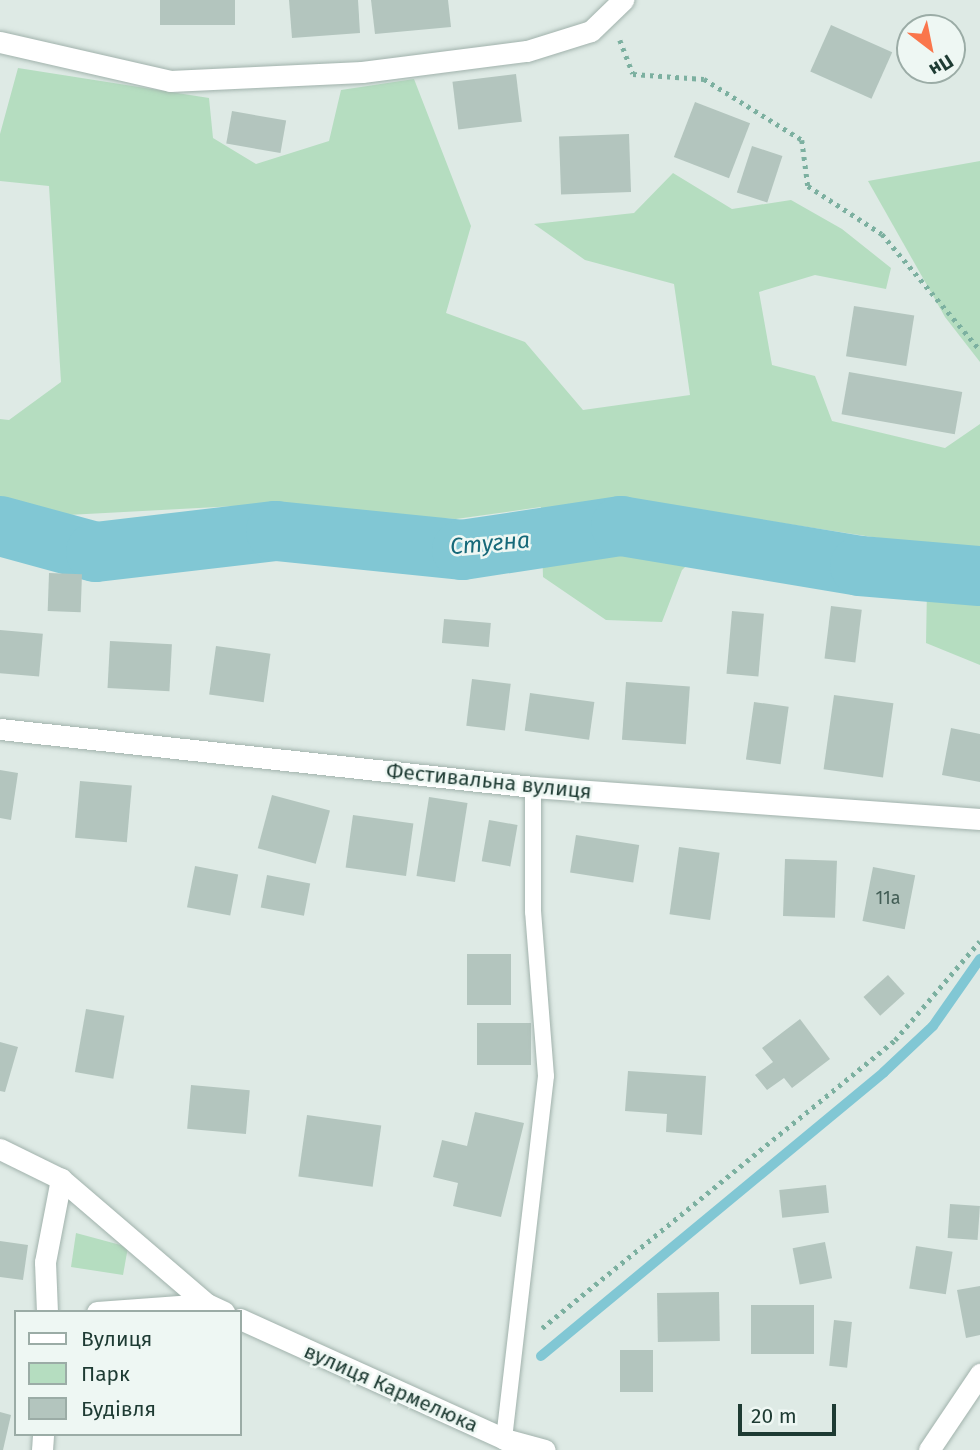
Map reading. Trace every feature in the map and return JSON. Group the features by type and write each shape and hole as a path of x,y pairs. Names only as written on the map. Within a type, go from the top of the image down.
{"street":[{"path":"0,42 170,81 362,72 527,51 591,31 618,6"},
{"name":"Фестивальна вулиця","path":"0,729 533,788 980,818"},
{"path":"0,1149 61,1179 216,1308"},
{"path":"47,1310 45,1262 61,1179"},
{"path":"156,1310 216,1308"},
{"name":"вулиця Кармелюка","path":"242,1320 504,1439 545,1450"},
{"path":"929,1450 980,1374"}],"lane":[{"path":"504,1439 546,1076 533,912 533,788"}],"path":[{"path":"618,6 633,74 704,79 802,140 808,186 882,234 980,350"},
{"path":"514,1351 895,1040 980,941"}],"green space":[{"path":"18,68 209,98 213,138 256,164 329,141 341,90 414,79 471,226 446,313 525,342 583,410 690,395 674,284 585,260 534,224 634,213 673,173 732,209 791,200 842,229 891,268 886,289 815,275 759,292 772,365 815,376 832,421 945,448 980,424 980,665 926,643 927,588 898,541 737,516 682,570 662,622 606,620 543,577 541,507 456,519 236,506 49,516 0,504 0,419 9,420 61,382 49,186 0,181 0,134"},
{"path":"980,161 980,362 945,317 868,181"},
{"path":"76,1233 128,1247 123,1275 71,1267"}],"building":[{"path":"160,0 235,0 235,25 160,25"},
{"path":"289,0 358,0 360,33 292,38"},
{"path":"371,0 448,0 451,27 375,34"},
{"path":"831,25 892,52 871,99 810,72"},
{"path":"516,74 522,122 458,129 452,82"},
{"path":"695,102 750,123 729,178 674,157"},
{"path":"232,111 286,121 280,153 226,143"},
{"path":"629,134 631,192 561,194 559,136"},
{"path":"752,146 782,156 767,202 737,193"},
{"path":"854,306 914,316 906,366 846,356"},
{"path":"849,372 962,392 955,434 842,414"},
{"path":"49,573 82,574 81,612 48,611"},
{"path":"831,606 862,610 855,662 825,659"},
{"path":"732,611 764,614 758,677 727,674"},
{"path":"444,619 491,623 489,647 442,643"},
{"path":"0,630 43,634 39,677 0,673"},
{"path":"110,641 172,644 169,691 108,688"},
{"path":"216,646 270,654 264,702 209,695"},
{"path":"472,679 511,684 505,730 466,726"},
{"path":"626,682 690,686 686,744 622,740"},
{"path":"530,693 594,702 589,740 525,731"},
{"path":"834,695 893,703 883,778 824,769"},
{"path":"754,702 789,707 781,764 746,759"},
{"path":"951,728 980,734 980,782 942,775"},
{"path":"0,770 18,773 11,820 0,818"},
{"path":"80,781 132,786 127,842 75,838"},
{"path":"272,795 330,811 316,864 258,848"},
{"path":"429,797 468,803 455,882 416,876"},
{"path":"353,815 413,823 406,876 346,867"},
{"path":"489,820 518,825 510,866 482,861"},
{"path":"576,835 639,845 633,883 570,873"},
{"path":"679,847 720,853 710,920 670,914"},
{"path":"785,859 837,861 835,918 783,916"},
{"path":"195,866 238,874 230,916 187,907"},
{"path":"873,867 915,875 905,929 863,921"},
{"path":"267,875 310,883 304,916 261,907"},
{"path":"467,954 511,954 511,1005 467,1005"},
{"path":"888,975 905,994 880,1016 863,997"},
{"path":"86,1009 124,1016 113,1079 75,1072"},
{"path":"800,1019 830,1059 792,1088 784,1078 767,1090 755,1075 773,1062 762,1048"},
{"path":"477,1023 531,1023 531,1065 477,1065"},
{"path":"0,1042 18,1047 5,1092 0,1091"},
{"path":"628,1071 706,1076 702,1135 666,1132 667,1114 625,1111"},
{"path":"191,1085 250,1090 246,1134 187,1129"},
{"path":"475,1112 524,1123 501,1217 453,1206 458,1183 433,1177 442,1140 467,1146"},
{"path":"307,1115 381,1125 373,1187 298,1176"},
{"path":"826,1185 829,1213 782,1218 779,1190"},
{"path":"950,1204 980,1206 978,1240 948,1238"},
{"path":"0,1241 28,1245 23,1280 0,1277"},
{"path":"825,1242 832,1278 800,1285 793,1248"},
{"path":"916,1246 953,1252 946,1294 909,1288"},
{"path":"980,1286 980,1335 966,1338 957,1290"},
{"path":"719,1292 720,1341 658,1342 657,1293"},
{"path":"751,1305 814,1305 814,1354 751,1354"},
{"path":"834,1320 852,1322 847,1368 829,1366"},
{"path":"620,1350 653,1350 653,1392 620,1392"},
{"path":"0,1412 11,1415 3,1450 0,1450"}],"waterway":[{"name":"Стугна","path":"0,526 96,552 276,531 462,550 621,526 860,566 980,576"},
{"path":"541,1356 884,1072 933,1026 980,959"}]}
